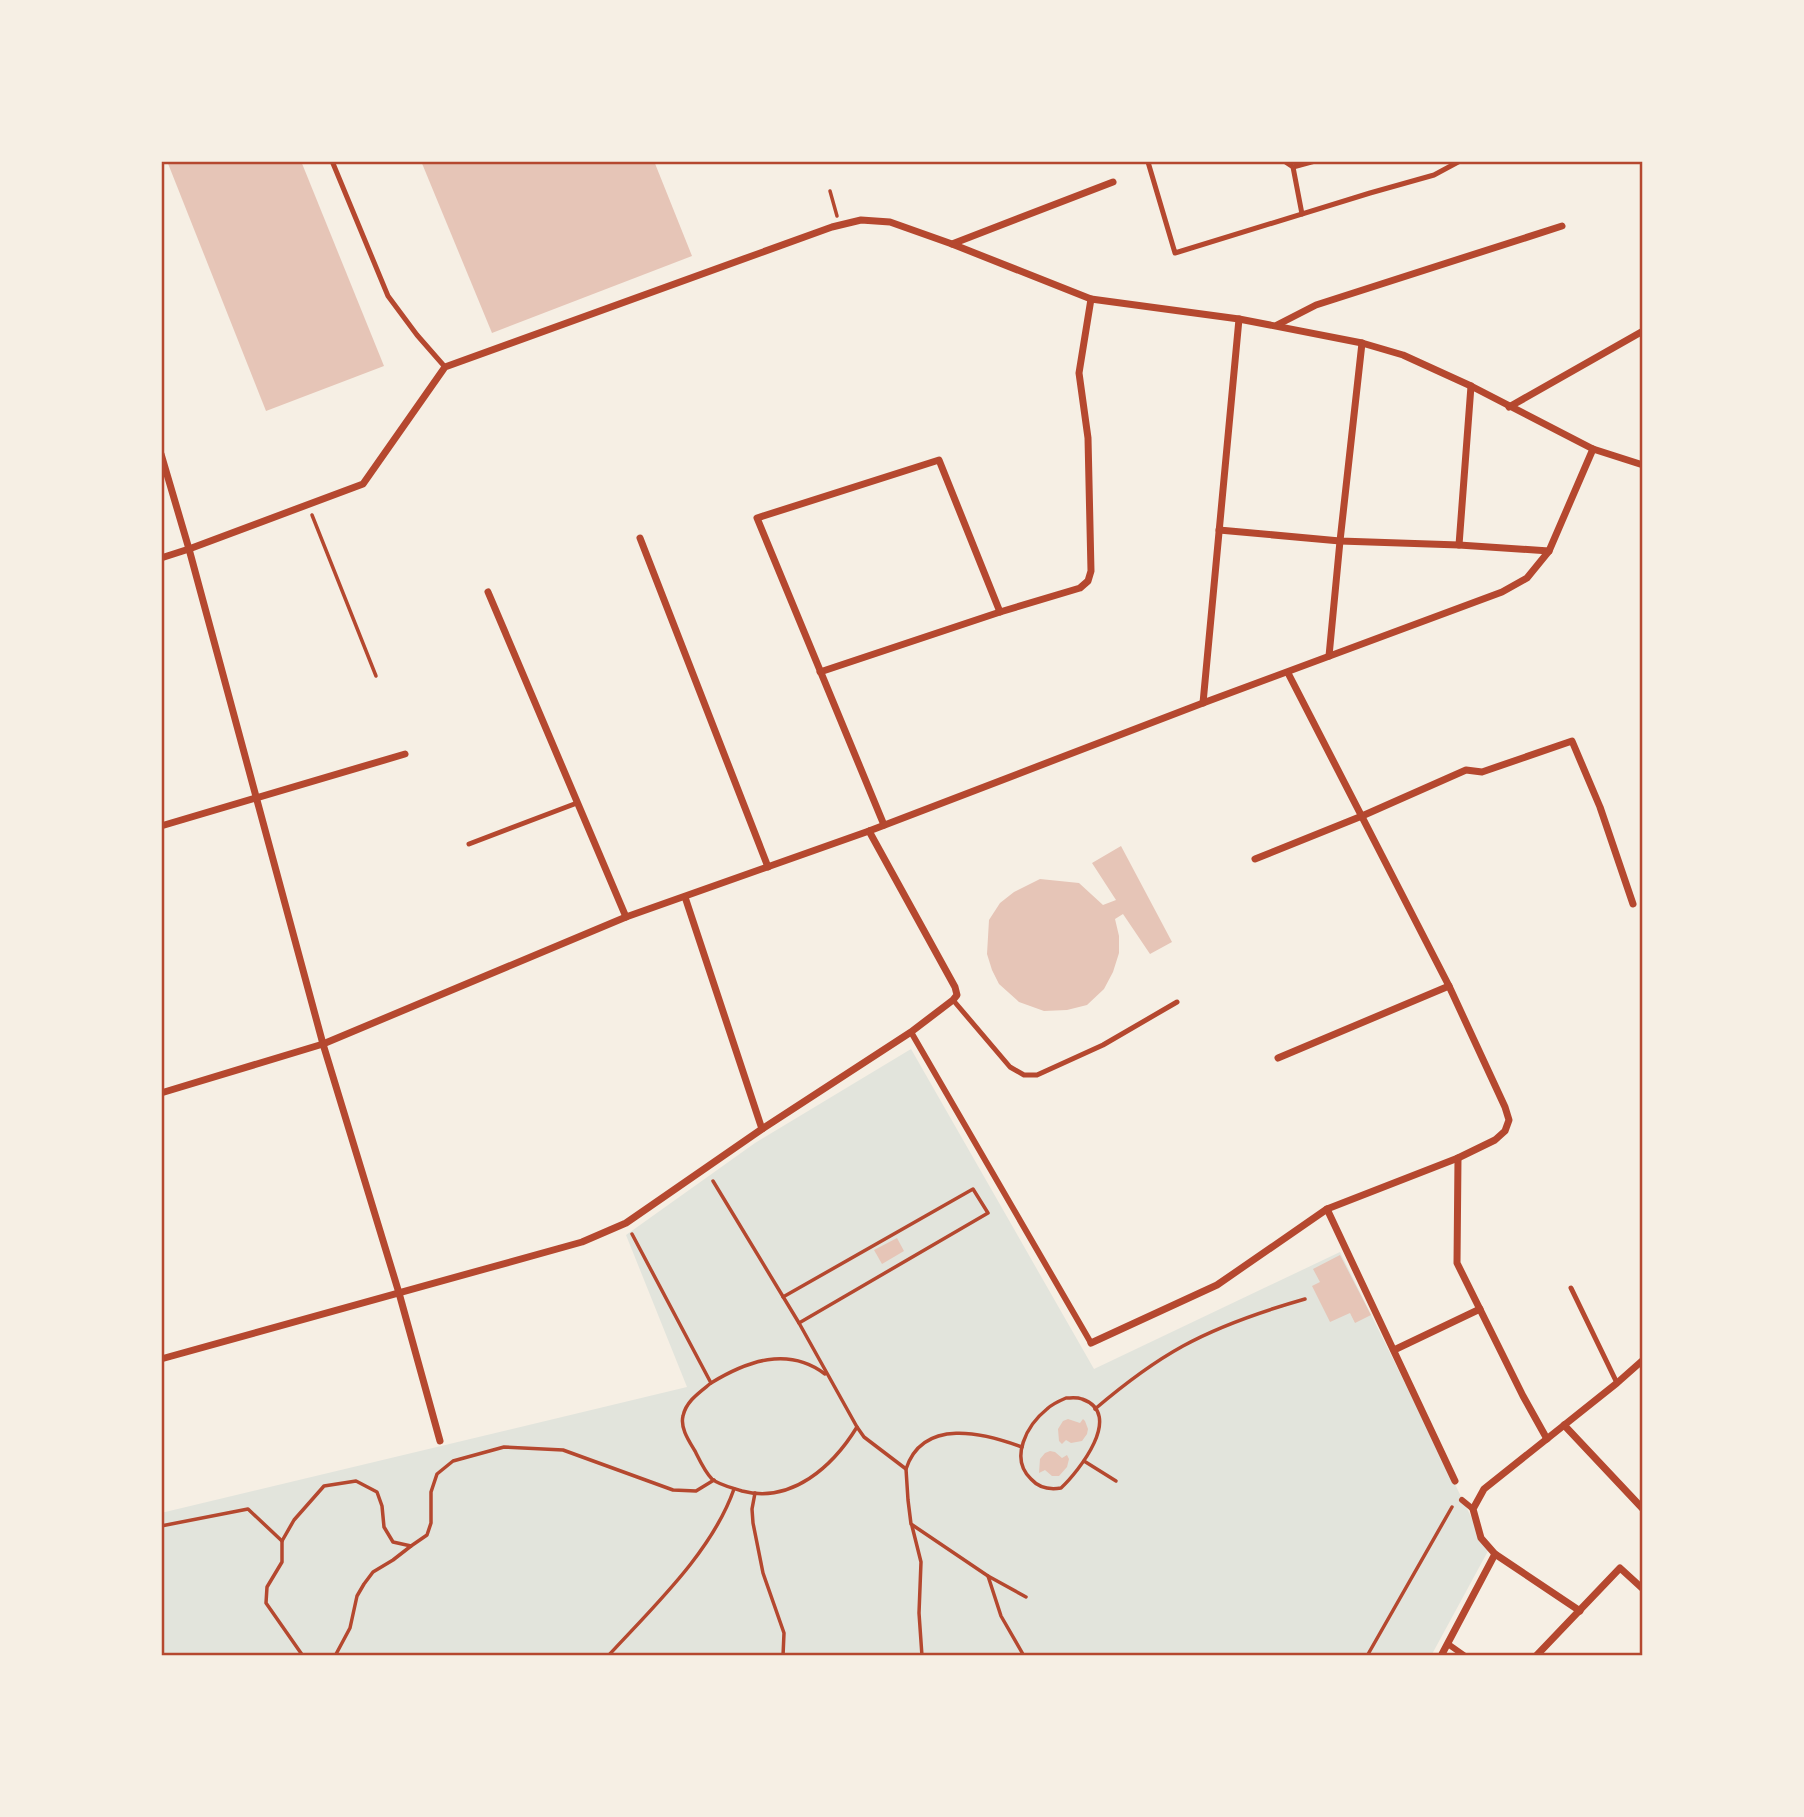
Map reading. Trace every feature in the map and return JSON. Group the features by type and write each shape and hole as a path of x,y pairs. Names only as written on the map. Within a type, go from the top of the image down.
{"street":[{"path":"952,244 1113,182"},
{"path":"161,558 189,550 363,484 445,367 840,225 861,220 890,222 1091,299 1277,325 1362,343 1403,355 1471,386 1594,449 1643,465"},
{"path":"1277,325 1315,305 1562,226"},
{"path":"820,672 1080,588 1088,582 1091,571 1088,438 1079,373 1091,299"},
{"path":"1203,703 1239,319"},
{"path":"1509,407 1643,331"},
{"path":"1329,656 1362,343"},
{"path":"1459,545 1471,386"},
{"path":"161,1093 323,1044 626,917 869,831 1502,592 1527,579 1549,551 1594,449"},
{"path":"161,454 323,1044 399,1293 440,1441"},
{"path":"884,825 757,518 939,460 1000,612"},
{"path":"1219,530 1340,541 1549,551"},
{"path":"640,538 768,867"},
{"path":"488,592 626,917"},
{"path":"911,1032 1091,1343 1217,1285 1326,1209 1458,1158 1506,1131 1509,1120 1505,1107 1449,986 1288,673"},
{"path":"1255,859 1466,770 1482,772 1572,741 1600,807 1633,904"},
{"path":"161,826 405,754"},
{"path":"161,1359 582,1242 626,1223 762,1129 911,1032 957,995 869,831"},
{"path":"685,897 762,1129"},
{"path":"1278,1058 1449,986"},
{"path":"1458,1158 1457,1263 1522,1396 1547,1439"},
{"path":"1326,1209 1455,1481"},
{"path":"1394,1350 1480,1309"},
{"path":"1473,1509 1484,1489 1643,1360"},
{"path":"1564,1425 1643,1509"},
{"path":"1462,1500 1473,1509 1481,1538 1495,1554 1580,1611"},
{"path":"1441,1656 1495,1554"},
{"path":"1536,1656 1620,1568 1643,1589"},
{"path":"1448,1644 1465,1656"}],"lane":[{"path":"332,161 388,296 445,367"},
{"path":"1152,161 1148,162 1174,253 1434,175 1460,161"},
{"path":"1284,161 1293,167 1302,214"},
{"path":"1293,167 1314,161"},
{"path":"469,844 577,803"},
{"path":"953,1000 1010,1067 1024,1075 1037,1075 1103,1045 1177,1002"},
{"path":"1571,1288 1617,1383"}],"path":[{"path":"830,191 840,225"},
{"path":"308,505 376,676"},
{"path":"713,1181 799,1323 857,1427 864,1437 906,1469"},
{"path":"783,1297 973,1189 988,1213 799,1323"},
{"path":"626,1223 711,1383"},
{"path":"1095,1409 1183,1346 1264,1311 1305,1299"},
{"path":"834,1386 825,1374 813,1366 795,1360 775,1358 753,1362 711,1383 690,1400 683,1416 683,1428 697,1455 715,1480 734,1489 774,1493 810,1478 837,1456 857,1427"},
{"path":"1066,1398 1081,1399 1093,1405 1100,1417 1100,1429 1084,1461 1078,1471 1060,1488 1049,1489 1035,1484 1026,1474 1020,1456 1021,1447 1037,1418 1049,1407 1066,1398"},
{"path":"922,1656 919,1613 921,1562 911,1524 906,1469 910,1457 925,1442 946,1434 970,1433 994,1437 1021,1447"},
{"path":"335,1656 350,1628 357,1596 373,1572 427,1535 431,1522 431,1492 437,1474 453,1461 504,1447 563,1450 673,1490 696,1491 715,1480"},
{"path":"1084,1461 1116,1481"},
{"path":"303,1656 266,1603 267,1587 282,1562 282,1541 294,1520 324,1486 355,1481 377,1492 382,1506 384,1527 393,1542 411,1546"},
{"path":"608,1656 693,1561 718,1526 734,1489"},
{"path":"755,1493 751,1509 753,1522 764,1573 784,1633 783,1656"},
{"path":"1367,1656 1455,1502 1462,1500"},
{"path":"161,1527 248,1509 282,1541"},
{"path":"911,1524 988,1576 1026,1597"},
{"path":"988,1576 1001,1616 1024,1656"}],"shaded area":[{"path":"911,1049 1094,1369 1340,1252 1488,1551 1431,1656 161,1656 161,1513 687,1387 626,1235 755,1143"}],"building":[{"path":"167,161 301,161 384,366 266,411"},
{"path":"421,161 654,161 692,256 492,333"},
{"path":"1121,846 1172,942 1150,954 1123,914 1115,919 1119,953 1113,972 1104,989 1087,1005 1067,1010 1044,1011 1019,1002 999,984 987,954 989,920 1000,903 1014,892 1040,879 1079,883 1103,905 1116,900 1092,863"},
{"path":"897,1238 904,1251 882,1264 874,1250"},
{"path":"1340,1255 1371,1315 1355,1323 1350,1313 1330,1322 1312,1286 1320,1282 1313,1269"},
{"path":"1068,1419 1080,1423 1083,1419 1085,1421 1088,1429 1082,1441 1071,1443 1066,1440 1062,1444 1059,1441 1058,1429 1063,1421"},
{"path":"1050,1451 1062,1458 1067,1455 1069,1459 1067,1467 1059,1476 1052,1476 1045,1470 1039,1473 1040,1459"}]}
